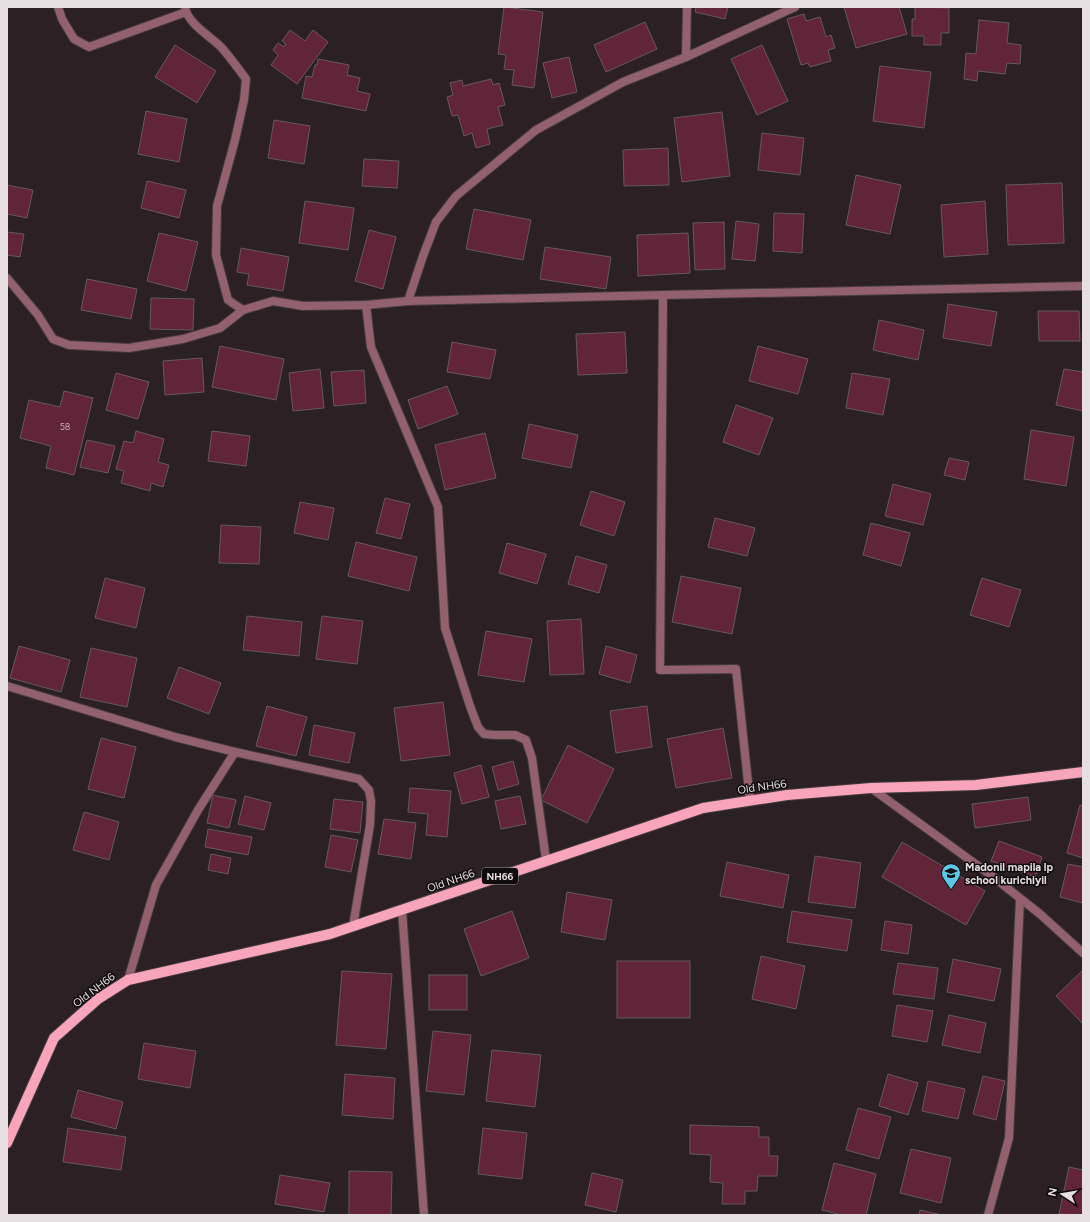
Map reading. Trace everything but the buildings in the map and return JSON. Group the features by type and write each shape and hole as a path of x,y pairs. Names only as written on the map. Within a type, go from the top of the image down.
{"main road":[{"name":"Old NH66","path":"7,1143 54,1038 98,999 128,980 330,934 703,808 787,795 871,788 976,786 1083,772"}],"street":[{"path":"58,7 62,19 74,39 89,46 186,10 203,32 220,46 246,79 240,120 217,206 216,256 228,300 243,310"},
{"path":"686,57 687,7"},
{"path":"408,301 436,222 456,196 536,130 623,82 686,57 795,7"},
{"path":"7,278 38,315 53,339 69,345 129,348 183,339 220,328 243,310 273,301 303,306 366,305 408,301 1083,286"},
{"path":"663,295 660,670 736,669 750,801"},
{"path":"366,305 372,347 438,507 445,628 470,706 478,727 484,734 514,734 526,740 532,758 546,860"},
{"path":"7,686 175,737 235,752 359,779 369,790 371,801 370,825 353,926"},
{"path":"128,980 156,885 198,810 235,752"},
{"path":"871,788 992,876 1040,914 1083,953"},
{"path":"988,1215 1009,1138 1020,899"},
{"path":"402,910 424,1215"}],"place":[{"name":"Madonil mapila lp school kurichiyil","path":"951,890"}]}
